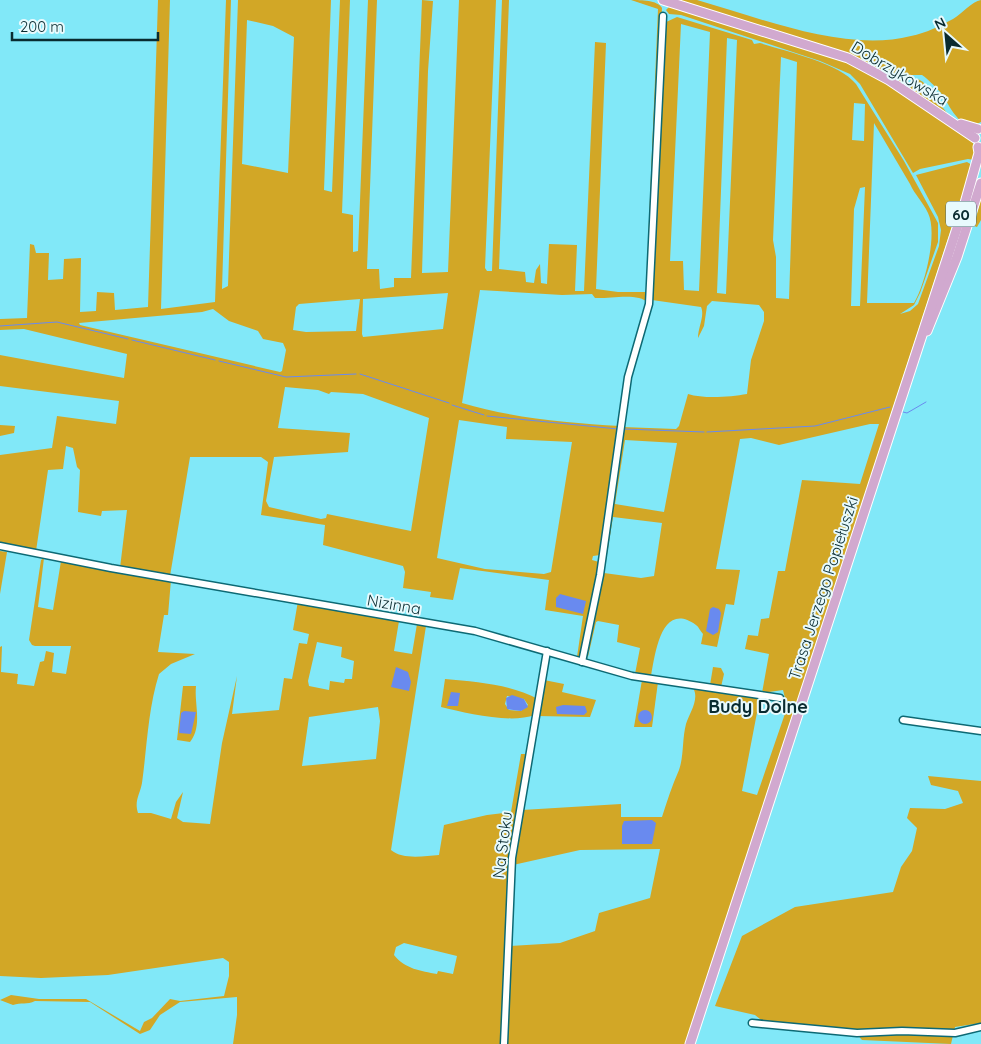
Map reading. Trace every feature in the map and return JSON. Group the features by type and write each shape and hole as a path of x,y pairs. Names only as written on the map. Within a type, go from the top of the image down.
{"main road":[{"name":"Dobrzykowska","path":"663,0 848,58 879,74 950,120 978,145"},
{"name":"Dobrzykowska","path":"950,120 979,127"},
{"name":"60","path":"978,145 979,127"},
{"name":"Trasa Jerzego Popiełuszki","path":"690,1044 966,197 979,153 978,145"},
{"name":"Trasa Jerzego Popiełuszki","path":"910,370 957,257 981,183"}],"street":[{"path":"582,662 601,567 628,377 649,304 663,16"},
{"name":"Nizinna","path":"0,546 119,569 476,631 643,678 780,698"},
{"name":"Na Stoku","path":"504,1044 512,858 547,651"},
{"path":"903,720 981,731"},
{"path":"752,1023 857,1033 902,1031 955,1033 981,1027"}],"shaded area":[{"path":"158,0 170,0 161,309 215,302 226,0 231,0 222,289 228,286 238,0 331,0 324,190 332,192 340,0 350,0 342,213 353,215 353,252 358,251 368,0 377,0 367,269 379,269 380,289 394,287 394,278 411,278 422,0 433,1 428,71 422,273 448,272 459,0 496,0 485,268 487,271 492,271 502,0 509,0 499,269 525,272 526,282 534,283 536,270 540,264 541,283 547,284 549,244 577,245 575,291 584,291 595,42 606,43 596,289 618,292 646,292 658,9 631,0 657,3 662,8 648,303 631,297 595,298 592,294 562,295 480,290 462,403 540,419 620,426 600,555 593,556 592,560 599,562 581,657 577,657 583,616 545,610 549,580 460,568 453,600 430,597 431,592 403,588 405,572 403,566 323,545 325,525 261,515 268,462 261,457 190,457 170,576 120,568 127,510 102,511 101,516 78,512 80,470 77,467 73,448 66,446 63,469 48,470 36,551 0,543 0,455 52,448 57,416 116,424 119,401 0,386 0,355 124,378 127,354 24,329 0,330 0,319 27,318 30,244 34,245 36,253 49,253 48,280 63,279 64,259 81,258 80,312 96,311 97,292 114,293 115,310 148,307","holes":["247,20 273,26 294,37 288,173 242,164","448,293 443,329 363,337 363,299","360,299 356,331 306,332 293,330 296,307 299,304","213,309 229,321 258,331 263,339 283,343 286,350 282,371 80,325 79,323 202,312","285,387 318,390 329,394 331,392 363,394 429,418 411,531 327,514 326,518 321,519 269,507 266,501 274,457 348,452 350,433 278,428","459,420 507,427 506,439 572,442 551,572 544,574 485,569 437,558"]},
{"path":"674,0 697,0 776,24 832,37 886,40 911,36 938,27 981,0 981,122 968,124 963,122 954,114 942,94 922,75 912,75 900,82 839,50"},
{"path":"670,6 823,51 864,68 971,138 975,148 974,160 968,159 920,169 913,173 860,84 850,74 820,61 681,15 669,14 666,10"},
{"path":"677,17 752,40 754,44 760,43 797,54 838,70 856,84 904,161 938,223 938,242 920,293 914,305 900,314 910,311 918,304 939,246 941,230 938,217 916,175 967,162 972,165 686,1044 505,1044 510,946 560,943 595,931 599,913 650,898 660,849 580,850 513,865 522,810 621,804 621,817 662,817 681,765 686,724 695,702 693,688 760,697 742,791 757,795 789,702 780,701 785,698 783,690 762,693 769,654 745,649 748,635 758,636 761,619 769,618 778,571 785,571 802,480 860,484 879,424 870,424 779,445 751,438 740,439 716,569 740,570 734,605 726,604 717,647 701,644 703,634 696,625 684,619 675,619 667,625 662,633 651,676 635,674 640,648 617,642 619,625 598,621 596,622 587,661 622,427 676,429 679,426 688,394 702,397 717,397 747,394 751,360 764,321 764,312 759,305 712,301 707,306 704,326 698,338 702,314 701,307 652,300 664,23","holes":["681,24 710,32 699,291 684,290 683,261 670,261","727,38 737,40 726,294 717,293","781,57 797,62 789,299 776,298 776,257 773,240","854,103 865,104 864,141 852,140","874,123 926,209 931,222 932,233 929,259 914,303 867,303","865,187 860,306 851,306 854,209 860,188","625,440 677,443 664,512 615,504","613,517 662,523 654,576 641,578 604,573"]},
{"path":"918,79 923,82 950,117 911,90 910,83"},
{"path":"981,198 981,220 977,227 974,226"},
{"path":"0,425 15,426 14,433 0,436"},
{"path":"0,551 7,552 0,594"},
{"path":"44,558 38,607 53,610 61,561 171,580 168,615 164,615 158,652 195,654 171,664 159,674 152,701 142,783 137,805 138,813 151,813 171,819 176,802 183,792 177,818 183,822 210,824 222,743 237,676 232,714 279,710 284,678 292,679 299,643 307,644 309,634 293,630 298,601 399,621 394,651 412,654 417,624 426,626 391,850 408,856 439,855 444,825 487,815 511,812 521,754 528,754 510,859 502,1044 233,1044 237,1015 237,997 180,1002 160,1015 150,1030 140,1034 90,1002 35,1001 13,1005 0,1000 11,995 39,999 86,999 140,1031 144,1022 152,1018 170,999 180,1001 224,996 229,976 229,962 223,958 108,975 41,978 0,976 0,647 2,646 1,672 18,674 17,684 34,686 40,662 44,661 46,651 54,653 52,672 66,674 71,646 35,646 29,640 41,560","holes":["317,642 342,647 341,657 354,661 352,679 345,679 344,683 330,681 329,690 309,686 308,681","378,707 380,721 376,759 302,766 309,717","404,943 457,956 453,974 438,971 437,974 408,966 394,955 396,947"]},
{"path":"713,667 721,668 724,674 721,687 710,685"},
{"path":"445,679 505,687 538,699 535,715 513,718 488,717 441,707","holes":["507,696 524,699 528,705 521,711 509,710 505,704"]},
{"path":"544,680 564,684 562,692 596,700 590,717 537,716"},
{"path":"642,680 658,682 652,727 634,727"},
{"path":"183,686 196,686 197,722 194,736 190,742 177,740"},
{"path":"928,776 981,781 981,1023 955,1027 951,1044 862,1040 853,1030 765,1023 755,1015 715,1006 742,936 795,907 893,892 901,867 912,851 917,828 907,818 910,808 945,809 963,803 958,791 931,785"}],"water":[{"path":"560,594 586,601 583,614 556,607 556,598"},
{"path":"713,607 719,609 721,613 718,632 713,635 706,631 710,609"},
{"path":"396,667 408,672 411,682 409,691 391,687"},
{"path":"451,692 460,693 458,706 447,706"},
{"path":"512,695 524,699 528,707 521,711 507,709 506,698"},
{"path":"563,705 585,706 587,712 584,715 557,714 556,707"},
{"path":"645,710 650,712 652,717 650,722 645,724 640,722 638,717 640,712"},
{"path":"184,711 196,712 191,734 179,733 181,713"},
{"path":"652,820 656,823 652,844 622,844 622,826 624,821"}],"waterway":[{"path":"0,326 57,322 128,339"},
{"path":"132,340 215,360"},
{"path":"219,361 286,377 356,374"},
{"path":"360,374 449,403"},
{"path":"903,412 907,413 926,402"},
{"path":"452,405 484,415"},
{"path":"707,432 815,426 890,407"},
{"path":"487,416 618,429"},
{"path":"624,429 704,432"}],"district":[{"name":"Budy Dolne","path":"758,706"}]}
